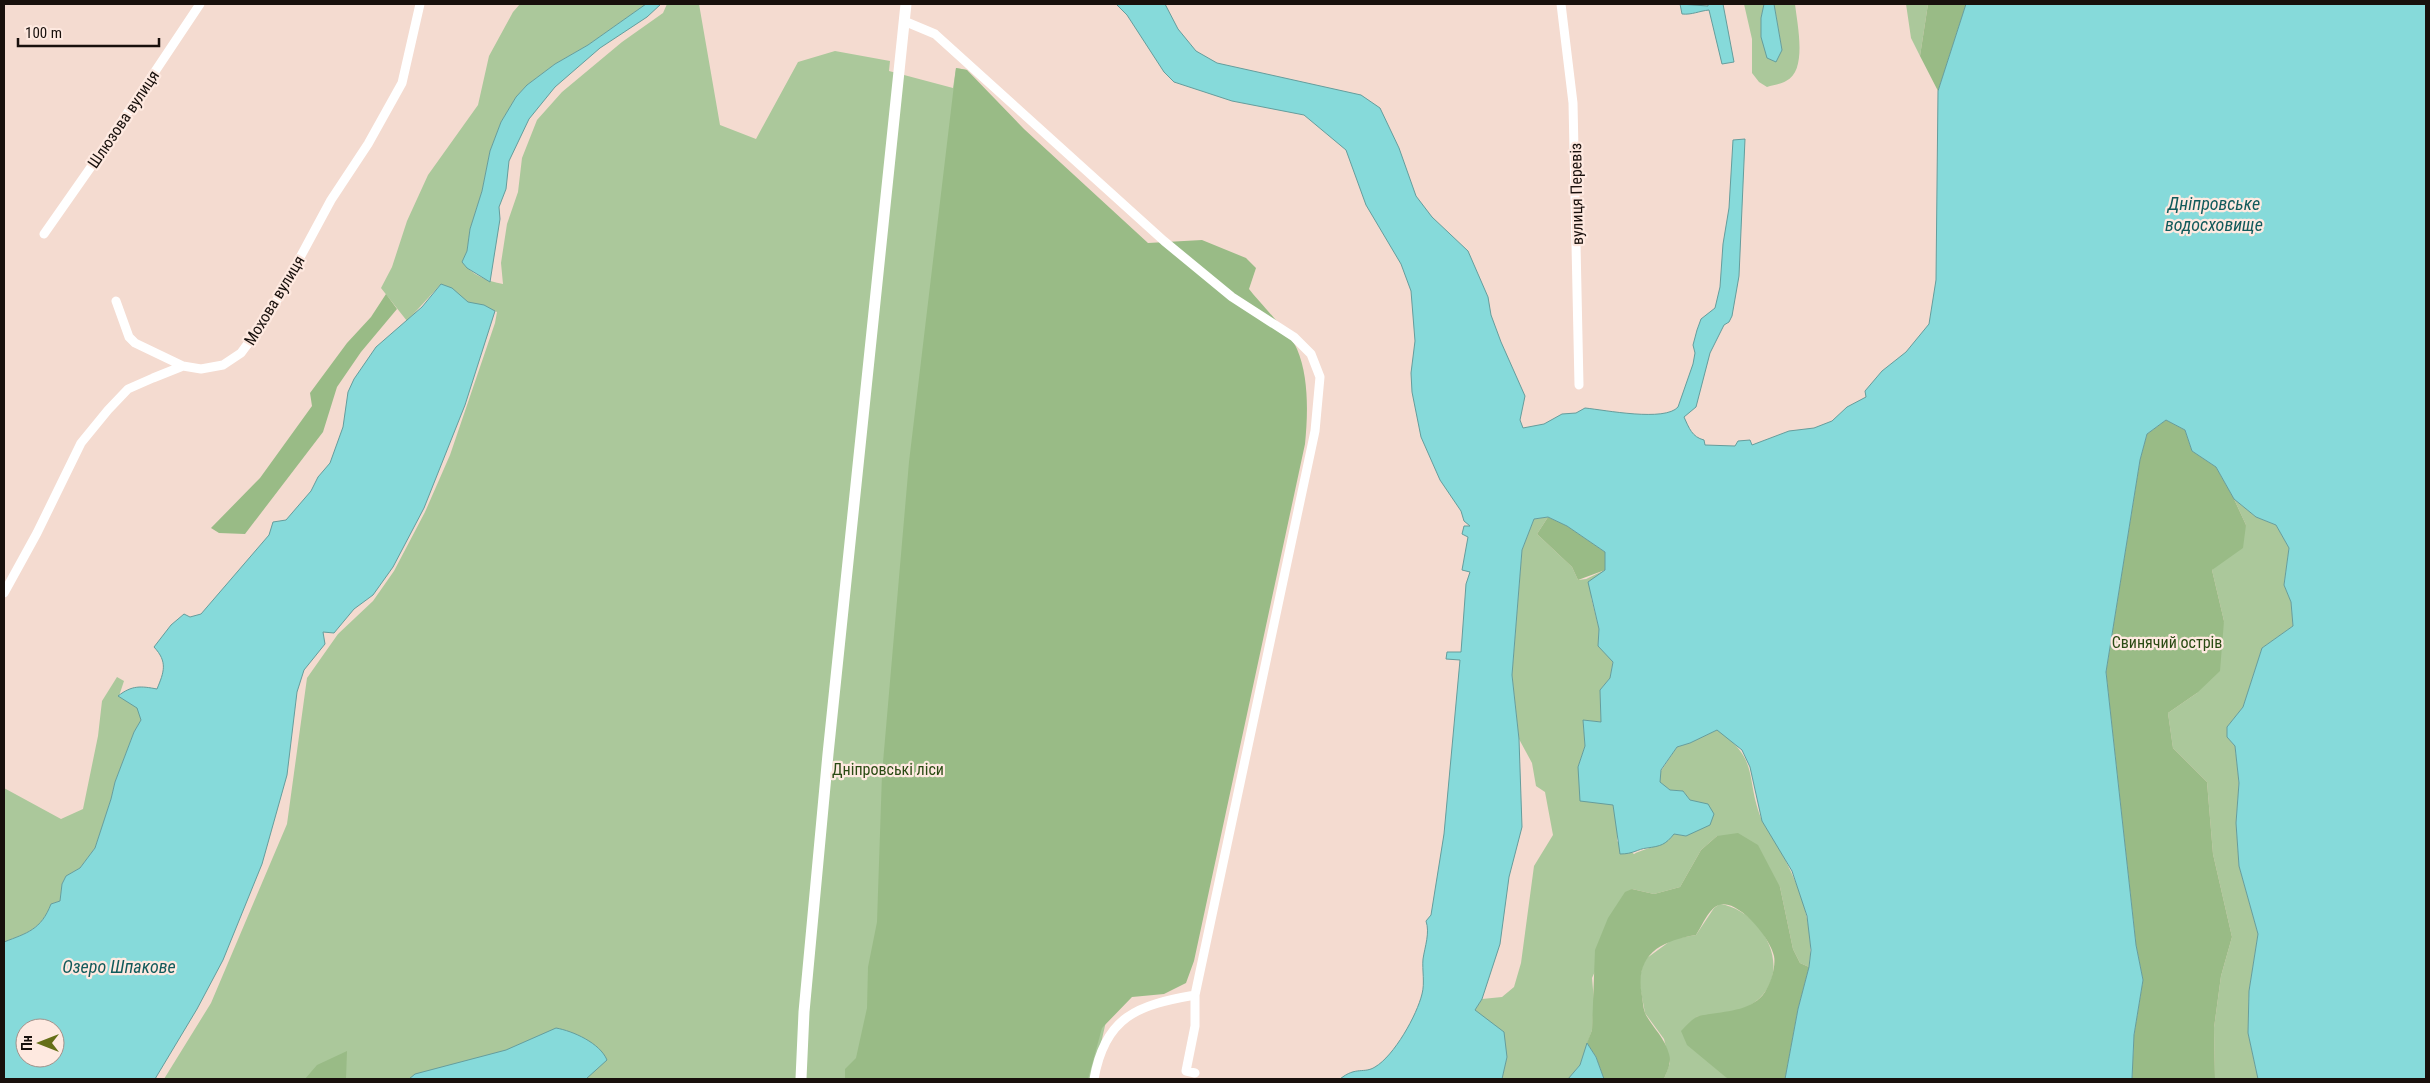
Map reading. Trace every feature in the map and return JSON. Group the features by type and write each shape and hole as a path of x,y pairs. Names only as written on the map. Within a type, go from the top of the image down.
{"main road":[{"path":"801,1079 804,1012 828,754 906,4"}],"street":[{"name":"Шлюзова вулиця","path":"44,234 200,4"},
{"name":"Мохова вулиця","path":"4,593 37,533 81,443 128,390 183,366 200,369 223,365 241,353 269,315 331,200 368,144 402,83 420,4"},
{"name":"вулиця Перевіз","path":"1561,4 1574,103 1579,385"},
{"path":"904,21 935,34 1164,241 1232,297 1294,337 1311,354 1320,377 1315,431 1195,995 1195,1026 1186,1071 1195,1073"},
{"path":"116,301 129,337 134,343 183,366"},
{"path":"1094,1079 1097,1062 1106,1042 1120,1022 1136,1010 1195,995"}],"green space":[{"name":"Дніпровські ліси","path":"520,4 646,4 588,45 555,64 527,85 516,97 501,122 490,151 482,191 470,229 467,251 462,262 470,271 480,277 503,284 501,263 507,224 518,192 522,158 537,120 562,92 622,42 663,13 667,4 699,4 720,125 756,139 798,62 835,51 890,61 889,71 953,88 956,68 967,70 1109,1008 1093,1079 164,1079 211,1003 287,824 307,678 338,634 373,601 394,571 425,512 450,455 495,323 497,312 467,302 453,290 441,284 407,321 381,288 392,267 407,221 428,175 478,105 489,56 513,12"},
{"path":"1744,4 1764,4 1761,18 1782,50 1774,4 1795,4 1800,46 1799,57 1793,76 1786,81 1767,87 1759,82 1752,73 1752,39"},
{"path":"1906,4 1928,4 1920,56 1911,38"},
{"path":"1928,4 1966,4 1938,91 1920,56"},
{"path":"956,68 967,70 1024,129 1148,243 1202,240 1246,258 1256,268 1249,289 1294,343 1301,360 1306,383 1307,420 1305,444 1194,961 1186,983 1164,994 1132,997 1102,1028 1088,1079 845,1079 845,1069 856,1058 867,1008 868,967 877,922 882,774 909,462"},
{"path":"386,294 397,309 361,352 337,387 323,432 245,534 219,533 211,528 260,478 312,406 310,393 347,343 371,317"},
{"name":"Свинячий острів","path":"2166,420 2185,430 2192,451 2216,467 2246,525 2243,548 2212,570 2224,621 2220,671 2197,693 2168,713 2173,748 2207,782 2213,854 2232,937 2221,976 2214,1028 2215,1079 2132,1079 2134,1035 2143,980 2136,945 2106,672 2140,460 2147,434"},
{"path":"2234,499 2256,517 2276,525 2289,548 2284,585 2291,602 2293,626 2262,648 2243,707 2227,727 2227,737 2235,746 2239,783 2236,823 2239,866 2258,934 2249,991 2248,1033 2258,1079 2215,1079 2214,1028 2221,976 2232,937 2213,854 2207,782 2173,748 2168,713 2197,693 2224,621 2212,570 2246,525"},
{"path":"1548,517 1537,534 1572,567 1578,580 1586,579 1605,570 1591,597 1599,629 1598,646 1613,661 1610,678 1600,690 1601,722 1583,720 1585,746 1578,767 1613,805 1617,824 1617,841 1634,854 1665,842 1674,834 1686,836 1690,800 1683,791 1670,790 1659,782 1661,771 1677,747 1717,730 1731,740 1746,760 1761,818 1779,848 1799,891 1810,935 1809,967 1800,963 1793,949 1780,887 1717,836 1701,850 1680,887 1654,894 1632,889 1592,978 1594,1001 1592,1030 1580,1065 1568,1079 1502,1079 1507,1057 1475,1010 1482,999 1502,997 1514,987 1521,963 1534,866 1553,835 1545,792 1536,786 1532,763 1519,739 1512,675 1522,550 1534,519"},
{"path":"1548,517 1567,526 1605,552 1605,570 1578,580 1572,567 1537,534"},
{"path":"117,677 124,681 119,696 138,708 141,720 134,732 115,782 95,848 80,868 66,876 62,884 60,901 51,904 43,920 26,933 4,942 4,788 61,819 83,809 98,736 102,701"},
{"path":"1738,833 1758,845 1780,887 1793,949 1800,963 1809,967 1798,1009 1785,1079 1728,1079 1687,1045 1681,1031 1698,1016 1740,1009 1754,1003 1765,992 1771,979 1774,969 1774,956 1767,940 1744,914 1727,904 1719,905 1712,910 1696,935 1671,941 1653,952 1646,960 1642,970 1641,982 1644,1010 1665,1043 1670,1057 1669,1067 1664,1079 1604,1079 1596,1057 1587,1043 1592,1030 1595,950 1608,918 1625,892 1632,889 1654,894 1680,887 1701,850 1717,836"},
{"path":"1720,904 1735,909 1749,917 1760,929 1769,944 1773,959 1773,974 1767,989 1749,1006 1727,1013 1696,1017 1723,1073 1728,1079 1664,1079 1670,1063 1664,1039 1645,1013 1639,981 1643,964 1647,958 1673,939 1696,935 1714,908"},
{"path":"347,1051 346,1079 305,1079 317,1065"}],"water":[{"path":"646,4 661,4 647,17 600,48 555,87 529,119 509,161 506,189 499,207 500,219 490,282 467,268 462,262 467,251 470,229 482,191 490,151 501,122 516,97 527,85 555,64 588,45"},
{"name":"Дніпровське водосховище","path":"1116,4 1165,4 1178,29 1196,51 1217,63 1361,95 1380,108 1399,148 1416,196 1432,217 1468,251 1488,297 1491,315 1501,342 1525,396 1520,420 1523,428 1544,424 1562,414 1576,413 1585,408 1620,413 1661,414 1678,407 1693,364 1695,353 1693,345 1701,319 1715,308 1720,287 1723,244 1729,208 1733,140 1745,139 1739,276 1732,316 1729,322 1724,325 1710,353 1696,407 1684,417 1691,432 1704,440 1705,445 1735,446 1738,441 1750,440 1752,445 1789,431 1814,428 1832,421 1847,407 1866,397 1865,391 1882,371 1906,352 1929,324 1936,280 1938,91 1966,4 2426,4 2426,1079 2258,1079 2248,1033 2249,991 2258,934 2239,866 2236,823 2239,783 2235,746 2227,737 2227,727 2243,707 2262,648 2293,626 2291,602 2284,585 2289,548 2276,525 2256,517 2234,499 2216,467 2192,451 2185,430 2166,420 2147,434 2140,460 2106,672 2136,945 2143,980 2134,1035 2132,1079 1785,1079 1811,950 1807,916 1792,871 1762,821 1750,767 1742,750 1717,730 1677,747 1661,770 1660,782 1670,790 1683,791 1690,800 1708,804 1714,814 1710,825 1686,836 1674,834 1668,841 1659,846 1620,854 1613,805 1580,801 1578,767 1585,746 1583,720 1601,722 1600,690 1610,678 1613,662 1598,646 1599,629 1588,582 1605,570 1605,552 1567,526 1548,517 1534,519 1522,550 1512,675 1519,739 1522,827 1509,877 1500,944 1482,999 1475,1010 1504,1032 1507,1057 1502,1079 1340,1079 1355,1071 1375,1067 1390,1054 1410,1023 1422,994 1423,959 1427,935 1426,921 1431,915 1444,834 1460,660 1446,659 1447,652 1461,652 1466,584 1470,572 1462,570 1468,537 1462,534 1464,526 1470,526 1464,521 1461,511 1440,480 1421,437 1412,392 1411,373 1415,341 1411,291 1401,264 1366,205 1346,150 1304,115 1232,101 1174,82 1164,72 1127,15"},
{"path":"1680,4 1708,6 1708,4 1723,4 1734,62 1722,64 1709,10 1682,14"},
{"path":"1764,4 1774,4 1782,50 1776,62 1767,58 1761,37 1761,18"},
{"name":"Озеро Шпакове","path":"441,284 452,288 468,302 484,305 495,311 465,405 424,508 393,567 373,595 354,609 334,633 323,632 325,644 304,670 297,692 287,775 262,864 223,960 197,1009 155,1079 4,1079 4,942 26,933 43,920 51,904 60,901 62,884 66,876 80,868 95,848 115,782 134,732 141,720 137,708 118,696 137,687 157,689 163,672 163,662 154,647 171,625 184,614 190,617 201,614 269,535 273,522 286,520 311,491 318,477 330,463 343,427 348,392 354,379 376,347 422,307"},
{"path":"556,1028 570,1032 592,1043 607,1060 586,1079 409,1079 415,1074 506,1050"},
{"path":"1587,1043 1596,1057 1604,1079 1568,1079 1580,1065"}]}
